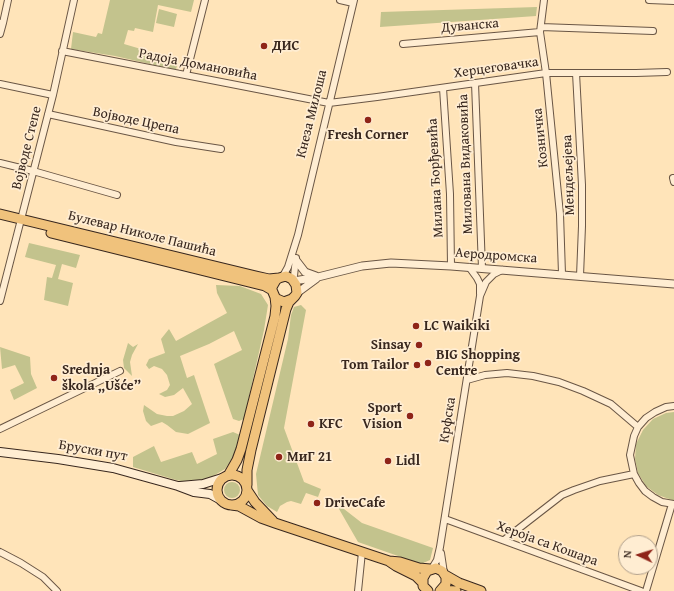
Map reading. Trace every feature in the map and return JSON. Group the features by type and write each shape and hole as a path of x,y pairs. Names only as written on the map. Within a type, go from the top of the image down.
{"main road":[{"name":"Булевар Николе Пашића","path":"0,214 20,222 255,283 265,286 273,293"},
{"name":"Булевар Николе Пашића","path":"0,220 20,222 269,279 281,277"},
{"path":"231,505 236,505 244,499 247,487 247,470 251,450 286,309 297,288 293,280 281,277 273,283 275,312 241,449 237,460 217,486 217,494 219,499 226,504 231,505 239,506 274,523 389,561 400,562 420,568 439,569 453,580 481,591"},
{"path":"255,283 270,295 275,312"},
{"path":"273,293 281,301 288,301 294,296"},
{"name":"Бруски пут","path":"0,452 93,464 130,472 194,492 210,494 219,499"},
{"path":"225,476 239,476 244,480 251,496 274,523"},
{"name":"Бруски пут","path":"178,486 203,484 225,476"},
{"path":"389,561 416,576 426,588"},
{"path":"426,588 424,574 431,568"},
{"path":"441,591 447,582 445,574"},
{"path":"441,591 456,591"}],"street":[{"path":"0,34 1,23 8,0"},
{"name":"Војводе Степе","path":"0,301 53,95 74,0"},
{"path":"186,75 205,0"},
{"path":"340,0 354,2"},
{"name":"Козничка","path":"544,0 540,29 546,73 560,214 562,274"},
{"path":"649,0 674,1"},
{"name":"Кнеза Милоша","path":"281,277 288,267 298,235 354,2"},
{"name":"Дуванска","path":"403,44 540,29 654,32"},
{"name":"Радоја Домановића","path":"62,51 329,103"},
{"name":"Херцеговачка","path":"329,103 546,73 667,72"},
{"name":"Мендељејева","path":"576,73 582,185 580,276"},
{"path":"0,84 53,95"},
{"name":"Милована Видаковића","path":"475,84 482,268"},
{"name":"Милана Ђорђевића","path":"443,88 450,194 451,266"},
{"name":"Војводе Црепа","path":"48,114 176,142 221,149"},
{"path":"0,163 117,195"},
{"name":"Кнеза Милоша","path":"293,280 298,235"},
{"path":"295,259 305,272 318,277"},
{"name":"Аеродромска","path":"293,280 318,277 362,266 391,263 469,267 674,284"},
{"path":"469,267 480,284 480,296"},
{"path":"480,296 486,282 494,274 503,270"},
{"name":"Аеродромска","path":"294,296 318,277"},
{"name":"Крфска","path":"431,568 437,560 440,547 480,296"},
{"path":"0,429 120,371"},
{"path":"467,380 485,375 507,373 533,376 559,382 611,404 638,427"},
{"path":"646,591 673,504 662,502 645,491 638,483 634,474 630,455 634,436 638,427 646,418 666,407 674,406"},
{"path":"504,540 562,495 600,481 634,474"},
{"name":"Хероја са Кошара","path":"445,519 641,591"},
{"name":"Крфска","path":"440,547 445,574"},
{"path":"0,552 43,576 57,591"},
{"path":"358,591 362,552"}],"green space":[{"path":"110,0 194,0 191,12 158,5 153,32 135,28 134,31 128,30 124,44 178,60 176,70 115,56 71,49 73,32 96,37 98,33 102,34"},
{"path":"537,7 536,16 380,27 381,12"},
{"path":"159,9 177,14 174,27 156,23"},
{"path":"29,243 80,255 76,268 62,264 58,279 73,283 68,306 44,300 47,277 52,278 56,265 25,257"},
{"path":"216,285 240,286 261,294 268,305 264,330 244,419 239,421 233,419 214,364 242,350 234,331 209,344 180,356 187,378 194,375 210,423 188,434 176,432 162,422 151,426 146,421 143,411 144,405 157,414 173,416 184,411 192,404 183,388 174,395 165,397 159,394 167,390 170,385 167,375 162,369 154,366 149,369 146,365 149,359 165,353 161,339 169,329 176,341 227,313 217,293"},
{"path":"301,305 306,310 284,428 304,482 321,489 318,497 306,493 301,504 291,501 287,502 280,506 277,512 267,506 258,495 256,474 288,339 291,315 294,307"},
{"path":"128,343 133,347 138,344 130,362 132,376 124,368 123,360"},
{"path":"0,347 30,357 31,374 37,388 14,400 10,390 24,383 15,365 2,369"},
{"path":"674,412 674,500 672,500 658,495 646,486 638,473 635,459 636,444 643,430 653,419 666,413"},
{"path":"233,432 240,435 235,454 225,469 208,479 191,483 133,467 133,457 154,446 161,462 192,452 197,464 217,454 213,439"},
{"path":"229,482 235,482 240,487 238,496 235,498 229,498 224,493 224,487"},
{"path":"335,502 362,523 433,548 430,560 421,564 358,542"}],"place":[{"name":"ДИС","path":"264,46"},
{"name":"Fresh Corner","path":"368,120"},
{"name":"LC Waikiki","path":"416,326"},
{"name":"Sinsay","path":"419,345"},
{"name":"BIG Shopping Centre","path":"428,363"},
{"name":"Tom Tailor","path":"417,365"},
{"name":"Srednja škola „Ušće”","path":"54,378"},
{"name":"Sport Vision","path":"410,416"},
{"name":"KFC","path":"311,424"},
{"name":"МиГ 21","path":"279,457"},
{"name":"Lidl","path":"388,461"},
{"name":"DriveCafe","path":"317,503"}]}
